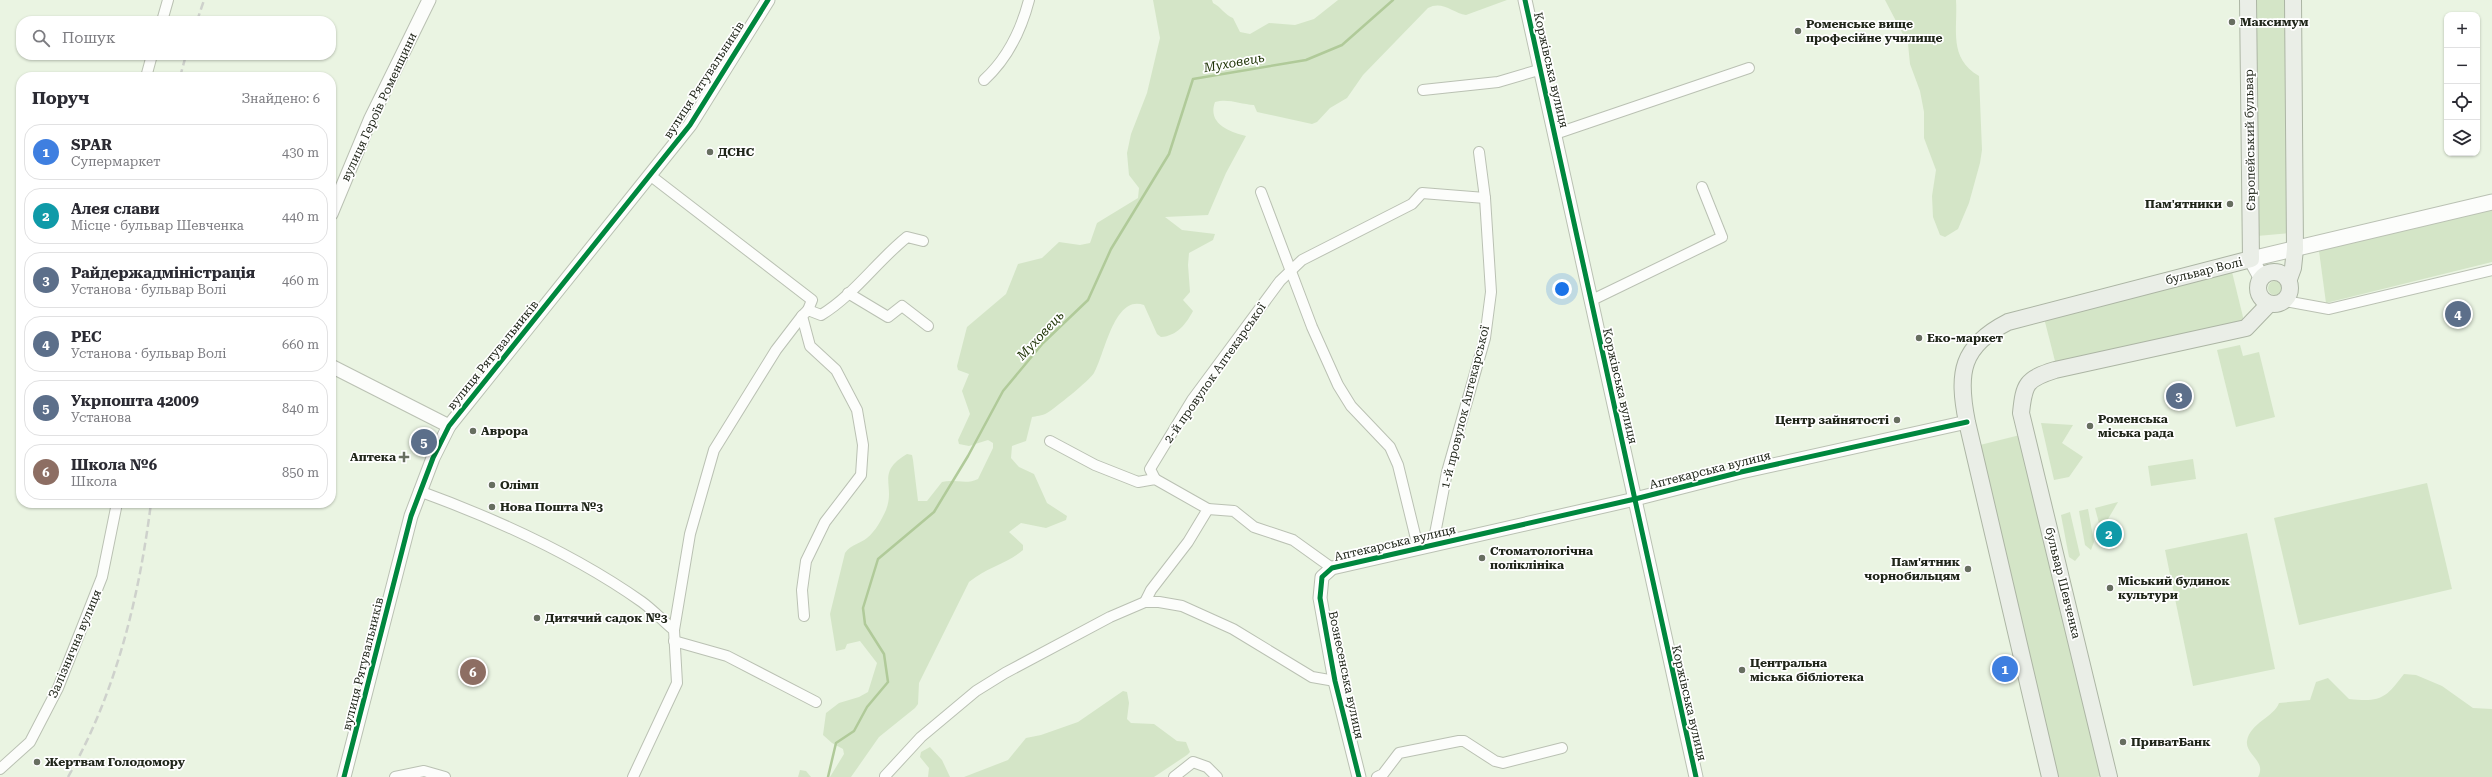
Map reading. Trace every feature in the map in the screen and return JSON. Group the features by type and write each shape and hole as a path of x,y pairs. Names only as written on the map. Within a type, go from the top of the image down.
{"main road":[{"name":"Європейський бульвар","path":"2248,0 2251,259 2261,277"},
{"path":"2289,279 2293,268 2295,249 2292,0"},
{"name":"бульвар Волі","path":"1967,422 1962,396 1964,368 1972,349 1988,332 2008,322 2251,259 2492,202"},
{"path":"2275,271 2283,273 2289,279 2291,287 2290,294 2277,302 2263,299 2258,293 2261,277 2268,272 2275,271"},
{"name":"бульвар Шевченка","path":"2109,777 2021,413 2024,388 2036,376 2054,370 2246,328 2277,302"},
{"path":"1967,422 2050,777"}],"street":[{"path":"163,16 168,0"},
{"name":"вулиця Героїв Роменщини","path":"336,202 372,118 429,0"},
{"name":"вулиця Рятувальників","path":"344,777 419,491 449,426 651,176 690,125 768,0"},
{"path":"984,80 997,68 1021,29 1029,0"},
{"name":"Коржівська вулиця","path":"1525,0 1542,69 1590,301 1696,777"},
{"path":"147,72 151,60"},
{"path":"1555,134 1749,68"},
{"path":"1423,90 1498,82 1542,69"},
{"name":"1-й провулок Аптекарської","path":"1433,544 1447,472 1485,338 1490,292 1485,198 1479,152"},
{"path":"633,777 677,683 674,630 690,534 714,450 776,350 805,313 812,300 651,176"},
{"path":"1590,301 1722,237 1702,187"},
{"path":"1261,192 1290,271 1338,385 1351,406 1390,447 1398,465 1418,547"},
{"path":"1290,271 1302,260 1412,204 1422,193 1485,198"},
{"path":"805,313 821,314 836,305 890,250 907,237 923,241"},
{"path":"2277,302 2329,309 2492,270"},
{"name":"2-й провулок Аптекарської","path":"1155,479 1150,469 1192,400 1256,311 1290,271"},
{"path":"848,293 888,317 902,306 928,326"},
{"path":"804,616 802,590 806,561 825,522 861,475 863,445 857,410 836,370 810,346 805,313"},
{"path":"336,369 449,426"},
{"name":"Аптекарська вулиця","path":"1322,577 1332,568 1418,547 1635,499 1741,472 1967,422"},
{"path":"1050,441 1095,464 1138,482 1155,479 1208,509 1234,510 1254,527 1293,540 1332,568"},
{"path":"419,491 477,513 566,556 643,602 674,630"},
{"name":"Залізнична вулиця","path":"0,769 5,761 30,742 58,688 102,577 116,508"},
{"path":"1144,602 1150,590 1188,542 1208,509"},
{"name":"Вознесенська вулиця","path":"1322,577 1320,598 1336,681 1359,777"},
{"name":"Вознесенська вулиця","path":"885,776 921,737 976,691 1019,665 1110,617 1144,602 1159,602 1182,606 1233,629 1312,677 1336,681"},
{"path":"674,640 727,656 816,702"},
{"path":"1377,777 1384,774 1399,753 1459,741 1464,741 1495,761 1503,763 1562,748"},
{"path":"1174,777 1193,762 1207,767 1218,777"},
{"path":"394,777 424,771 444,777"}],"green space":[{"path":"1153,0 1212,0 1213,3 1233,18 1240,32 1250,34 1269,23 1295,25 1314,19 1338,0 1507,0 1466,15 1438,5 1428,8 1363,75 1347,98 1330,108 1317,122 1312,124 1257,112 1254,105 1229,101 1215,102 1213,110 1217,121 1227,129 1246,136 1226,173 1208,215 1165,217 1182,230 1215,234 1213,240 1189,253 1188,265 1190,292 1183,300 1193,311 1184,325 1176,332 1161,337 1157,334 1144,305 1134,304 1125,308 1112,328 1098,364 1091,377 1047,413 1032,417 1026,441 1012,446 1011,458 1019,467 1034,474 1047,503 1067,516 1066,520 1046,528 1021,523 1009,532 1023,545 1023,550 1017,555 969,582 919,683 918,704 879,737 851,777 830,777 844,754 843,749 832,743 823,735 826,713 839,703 859,697 868,692 877,663 860,641 847,644 845,649 836,651 830,614 845,553 847,550 867,538 878,525 886,510 888,501 889,473 897,461 907,454 912,455 918,501 927,501 942,482 969,482 978,479 993,448 993,443 988,440 969,446 959,444 958,440 970,414 962,391 969,374 958,370 957,366 967,327 1006,294 1018,264 1042,258 1059,242 1080,245 1090,243 1097,223 1138,198 1139,188 1129,175 1127,153 1131,134 1147,93 1160,38"},
{"path":"1885,0 1956,0 1956,32 1959,52 1969,69 1979,76 1982,150 1980,163 1969,203 1958,229 1945,237 1940,235 1933,217 1932,196 1936,170 1924,138 1924,112 1920,91 1910,64 1908,44"},
{"path":"2255,0 2287,0 2290,233 2257,236"},
{"path":"2492,209 2492,262 2326,303 2319,251"},
{"path":"2232,272 2244,321 2056,365 2044,318"},
{"path":"2275,281 2280,283 2282,288 2280,293 2275,295 2270,293 2268,288 2270,283"},
{"path":"2240,345 2243,356 2259,352 2275,417 2236,427 2217,350"},
{"path":"2041,423 2073,425 2062,443 2083,457 2069,477 2054,480"},
{"path":"2020,435 2101,776 2097,777 2055,777 1976,446"},
{"path":"2193,459 2196,479 2151,486 2148,466"},
{"path":"2427,483 2452,589 2299,625 2274,518"},
{"path":"2118,502 2101,531 2095,508"},
{"path":"2088,509 2094,542 2091,550 2085,545 2079,511"},
{"path":"2070,512 2080,555 2075,561 2069,557 2061,515"},
{"path":"2247,533 2275,669 2193,686 2165,550"},
{"path":"2404,674 2416,675 2442,686 2473,708 2492,709 2492,777 2258,777 2260,767 2247,746 2247,741 2253,729 2276,708 2279,703 2310,700 2316,682 2328,678 2349,699 2375,699 2387,694"},
{"path":"1123,691 1127,692 1129,703 1127,719 1131,723 1154,724 1177,741 1186,742 1190,752 1154,777 964,777 1008,760 1026,738 1041,735 1078,722"},
{"path":"930,747 942,760 950,777 928,777 929,768 920,757 921,752"},
{"path":"800,770 806,771 811,777 798,777"}],"waterway":[{"name":"Муховець","path":"828,777 836,743 854,731 867,707 888,682 884,654 865,624 863,608 878,559 934,512 968,456 1003,391 1043,343 1088,300 1111,249 1169,154 1193,79 1306,60 1342,45 1393,0"}],"railway":[{"path":"199,16 204,0"},
{"path":"181,72 185,60"},
{"path":"68,777 100,712 123,644 140,574 150,508"}],"cycle path":[{"path":"344,777 411,516 433,458 449,426 690,125 768,0"},
{"path":"1525,0 1696,777"},
{"path":"1359,777 1335,681 1320,598 1322,577 1332,568 1635,499 1741,472 1967,422"}],"place":[{"name":"Максимум","path":"2232,22"},
{"name":"Роменське вище професійне училище","path":"1798,31"},
{"name":"ДСНС","path":"710,152"},
{"name":"Пам'ятники","path":"2230,204"},
{"name":"РЕС","path":"2458,314"},
{"name":"Еко-маркет","path":"1919,338"},
{"name":"Райдержадміністрація","path":"2179,396"},
{"name":"Центр зайнятості","path":"1897,420"},
{"name":"Роменська міська рада","path":"2090,426"},
{"name":"Аврора","path":"473,431"},
{"name":"Укрпошта 42009","path":"424,442"},
{"name":"Аптека","path":"404,457"},
{"name":"Олімп","path":"492,485"},
{"name":"Нова Пошта №3","path":"492,507"},
{"name":"Алея слави","path":"2109,534"},
{"name":"Стоматологічна поліклініка","path":"1482,558"},
{"name":"Пам'ятник чорнобильцям","path":"1968,569"},
{"name":"Міський будинок культури","path":"2110,588"},
{"name":"Дитячий садок №3","path":"537,618"},
{"name":"SPAR","path":"2005,669"},
{"name":"Центральна міська бібліотека","path":"1742,670"},
{"name":"Школа №6","path":"473,672"},
{"name":"ПриватБанк","path":"2123,742"},
{"name":"Жертвам Голодомору","path":"37,762"}]}
